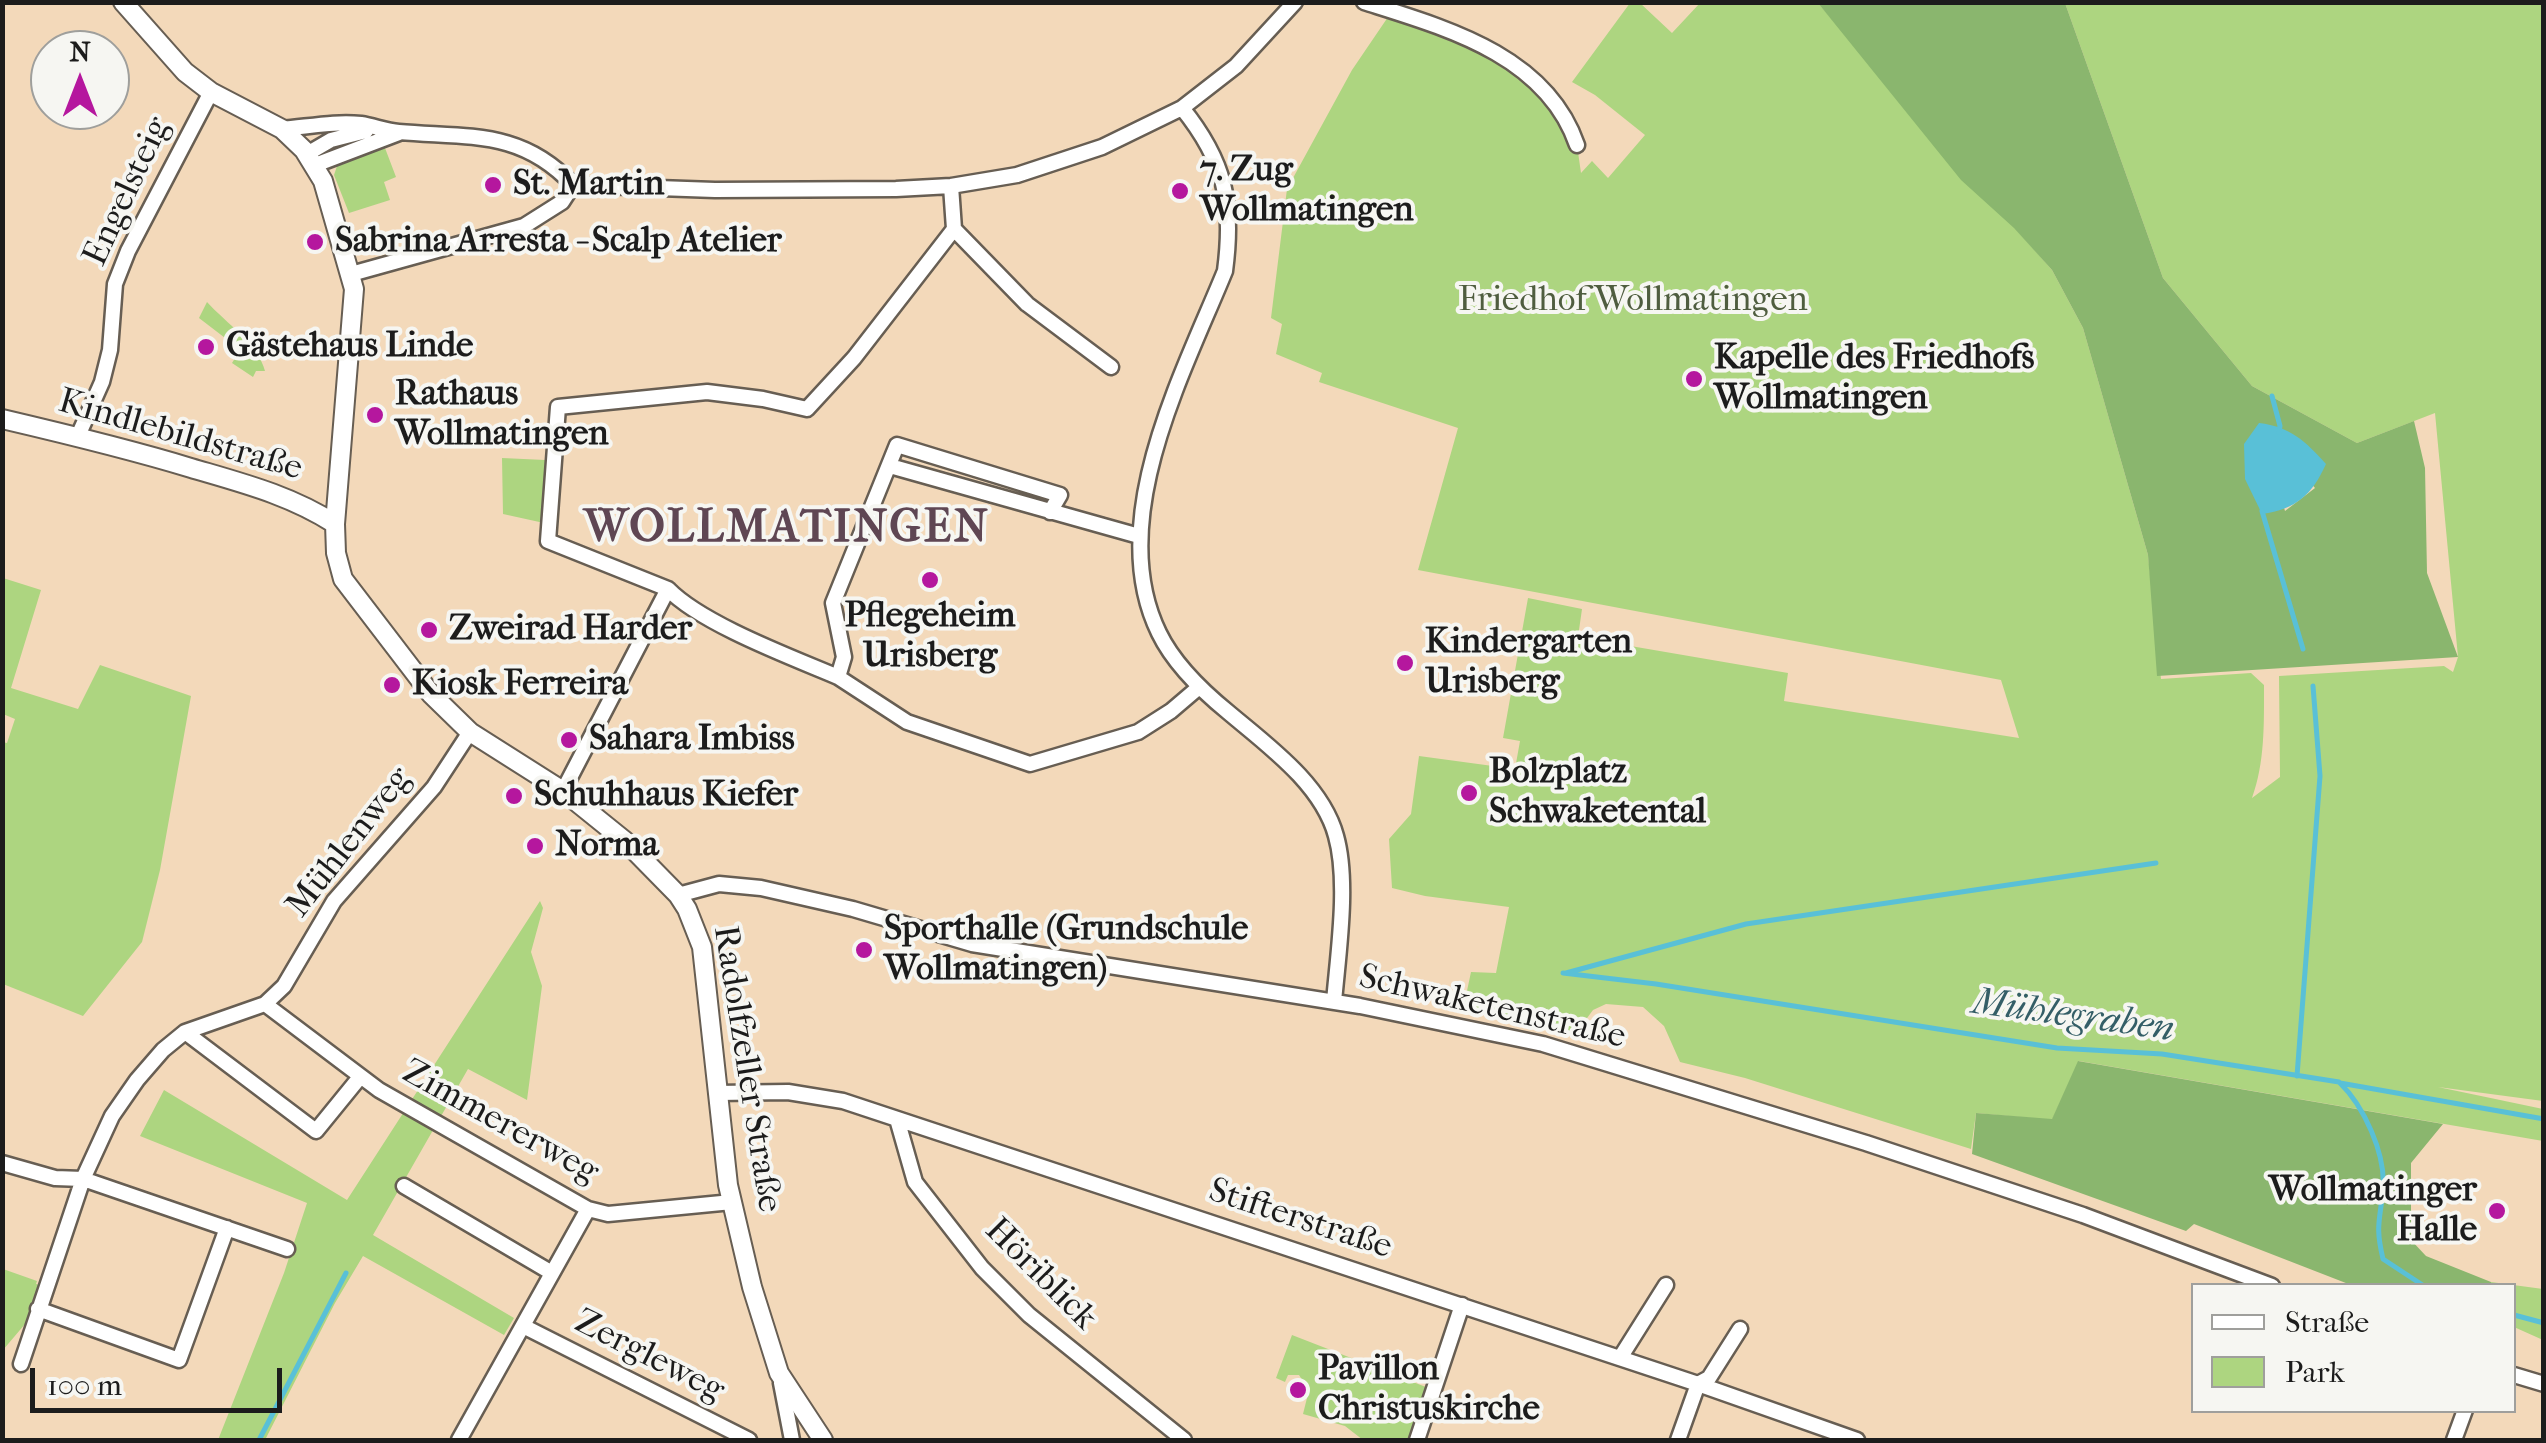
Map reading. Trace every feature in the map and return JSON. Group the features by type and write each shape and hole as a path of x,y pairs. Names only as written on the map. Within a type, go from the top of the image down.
{"main road":[{"name":"Radolfzeller Straße","path":"123,2 164,52 211,92 282,129 311,159 323,181 354,289 335,524 336,553 343,578 431,694 470,732 562,791 625,840 678,894 702,947 716,1093 732,1202 752,1287 779,1372 823,1440"},
{"name":"Kindlebildstraße","path":"2,420 78,436 263,488 301,503 335,524"}],"street":[{"path":"282,129 358,124 399,132 481,136 514,144 558,169 573,185 715,190 952,186 1016,175 1081,155 1182,108 1236,66 1296,2"},
{"path":"1364,2 1435,24 1478,42 1508,61 1557,104 1577,145"},
{"name":"Engelsteig","path":"78,436 103,381 110,350 115,284 128,251 211,92"},
{"path":"1182,108 1206,137 1219,165 1229,216 1228,247 1225,270 1164,420 1140,536 1146,592 1159,633 1198,688 1301,777 1326,811 1337,838 1341,902 1334,1002"},
{"path":"311,159 351,133 381,129"},
{"path":"311,159 399,132"},
{"path":"350,274 524,226 562,202 573,185"},
{"path":"952,186 954,229 854,358 808,409 708,392 558,406 548,541 668,589 678,599 750,639 838,677 907,722 1030,764 1138,732 1171,712 1198,688"},
{"path":"954,229 1027,304 1111,368"},
{"path":"838,677 844,656 833,603 898,445 1060,495 1050,512"},
{"path":"890,466 1140,536"},
{"path":"562,791 668,589"},
{"name":"Mühlenweg","path":"266,1004 284,986 334,901 434,788 470,732"},
{"name":"Schwaketenstraße","path":"678,894 719,884 762,888 838,905 972,944 1334,1002 1544,1044 1866,1143 2083,1215 2264,1283"},
{"path":"21,1364 82,1179 122,1101 163,1050 185,1032 266,1004"},
{"name":"Zimmererweg","path":"266,1004 360,1077 588,1209 608,1214 732,1202"},
{"path":"185,1032 316,1131 360,1077"},
{"name":"Stifterstraße","path":"716,1093 788,1092 843,1102 1462,1305 1857,1440"},
{"name":"Höriblick","path":"898,1119 915,1182 982,1268 1029,1315 1184,1440"},
{"path":"2,1164 55,1178 82,1179 287,1249"},
{"path":"404,1186 552,1273"},
{"path":"460,1440 588,1209"},
{"path":"38,1309 180,1360 226,1228"},
{"path":"1620,1358 1666,1285"},
{"path":"1417,1440 1462,1305"},
{"name":"Zergleweg","path":"523,1326 749,1440"},
{"path":"1678,1440 1698,1384 1709,1378 1740,1329"},
{"path":"779,1372 792,1440"},
{"path":"2516,1376 2544,1384"},
{"path":"2454,1440 2464,1413"}],"green space":[{"name":"Friedhof Wollmatingen","path":"1630,3 1640,3 1672,33 1700,3 1818,3 2052,270 2083,328 2148,555 2161,679 2251,673 2264,685 2262,757 2252,798 2280,777 2279,676 2444,666 2453,672 2458,657 2435,413 2357,443 2252,386 2163,278 2065,3 2543,3 2543,1101 2438,1087 2543,1109 2543,1141 2079,1061 2052,1120 1976,1113 1971,1149 1745,1078 1680,1062 1664,1026 1643,1007 1606,1004 1593,1010 1576,1033 1464,1005 1471,972 1496,973 1509,907 1392,888 1389,839 1411,814 1419,756 1515,769 1520,741 1503,738 1528,598 1582,609 1578,637 1788,673 1784,701 2019,738 2001,680 1418,570 1458,428 1319,382 1322,373 1276,354 1282,324 1271,318 1287,189 1352,70 1388,17 1435,24 1540,85 1577,145 1581,173 1592,161 1608,178 1645,135 1572,82"},
{"path":"1818,3 2065,3 2163,278 2252,386 2357,443 2414,421 2425,468 2427,573 2458,657 2157,676 2148,555 2083,328 2052,270 2014,228 1961,180","holes":["2259,423 2315,488 2285,511"]},
{"path":"385,148 396,177 384,182 390,200 349,213 334,175 338,163"},
{"path":"207,302 249,343 265,371 256,371 253,377 232,363 239,352 199,318"},
{"path":"502,458 545,460 544,523 503,514"},
{"path":"3,578 41,590 11,688 78,709 100,665 191,696 160,870 142,942 83,1016 3,984 2,742 7,743 15,719 3,714"},
{"path":"540,901 543,908 531,952 542,986 527,1100 468,1069 373,1235 514,1318 504,1335 363,1256 265,1440 218,1440 284,1273 307,1203 140,1136 164,1090 347,1200"},
{"path":"2078,1061 2443,1124 2411,1163 2411,1240 2426,1256 2491,1283 2346,1283 2194,1224 2186,1231 1972,1154 1976,1113 2052,1119"},
{"path":"3,1269 40,1285 31,1317 3,1350"},
{"path":"2516,1285 2543,1289 2543,1340 2516,1328"},
{"path":"1292,1335 1431,1389 1414,1440 1363,1440 1345,1426 1303,1414 1306,1386 1299,1375 1288,1375 1285,1382 1276,1378"}],"water":[{"path":"2259,423 2297,436 2326,464 2302,499 2262,514 2245,479 2244,444"}],"waterway":[{"path":"2272,396 2279,432"},
{"path":"2262,511 2303,649"},
{"path":"2297,1076 2320,776 2313,686"},
{"path":"1566,973 1746,924 2156,863"},
{"name":"Mühlegraben","path":"1563,973 1656,984 2057,1048 2162,1054 2339,1082 2365,1117 2381,1161 2379,1231 2383,1259 2419,1283"},
{"path":"2340,1083 2544,1119"},
{"path":"259,1440 346,1273"},
{"name":"Mühlegraben","path":"2516,1316 2544,1323"}],"place":[{"name":"St. Martin","path":"493,185"},
{"name":"7. Zug Wollmatingen","path":"1180,191"},
{"name":"Sabrina Arresta - Scalp Atelier","path":"315,242"},
{"name":"Gästehaus Linde","path":"206,347"},
{"name":"Kapelle des Friedhofs Wollmatingen","path":"1694,379"},
{"name":"Rathaus Wollmatingen","path":"375,415"},
{"name":"Pflegeheim Urisberg","path":"930,580"},
{"name":"Zweirad Harder","path":"429,630"},
{"name":"Kindergarten Urisberg","path":"1405,663"},
{"name":"Kiosk Ferreira","path":"392,685"},
{"name":"Sahara Imbiss","path":"569,740"},
{"name":"Bolzplatz Schwaketental","path":"1469,793"},
{"name":"Schuhhaus Kiefer","path":"514,796"},
{"name":"Norma","path":"535,846"},
{"name":"Sporthalle (Grundschule Wollmatingen)","path":"864,950"},
{"name":"Wollmatinger Halle","path":"2497,1211"},
{"name":"Pavillon Christuskirche","path":"1298,1390"}],"district":[{"name":"WOLLMATINGEN","path":"787,530"}]}
